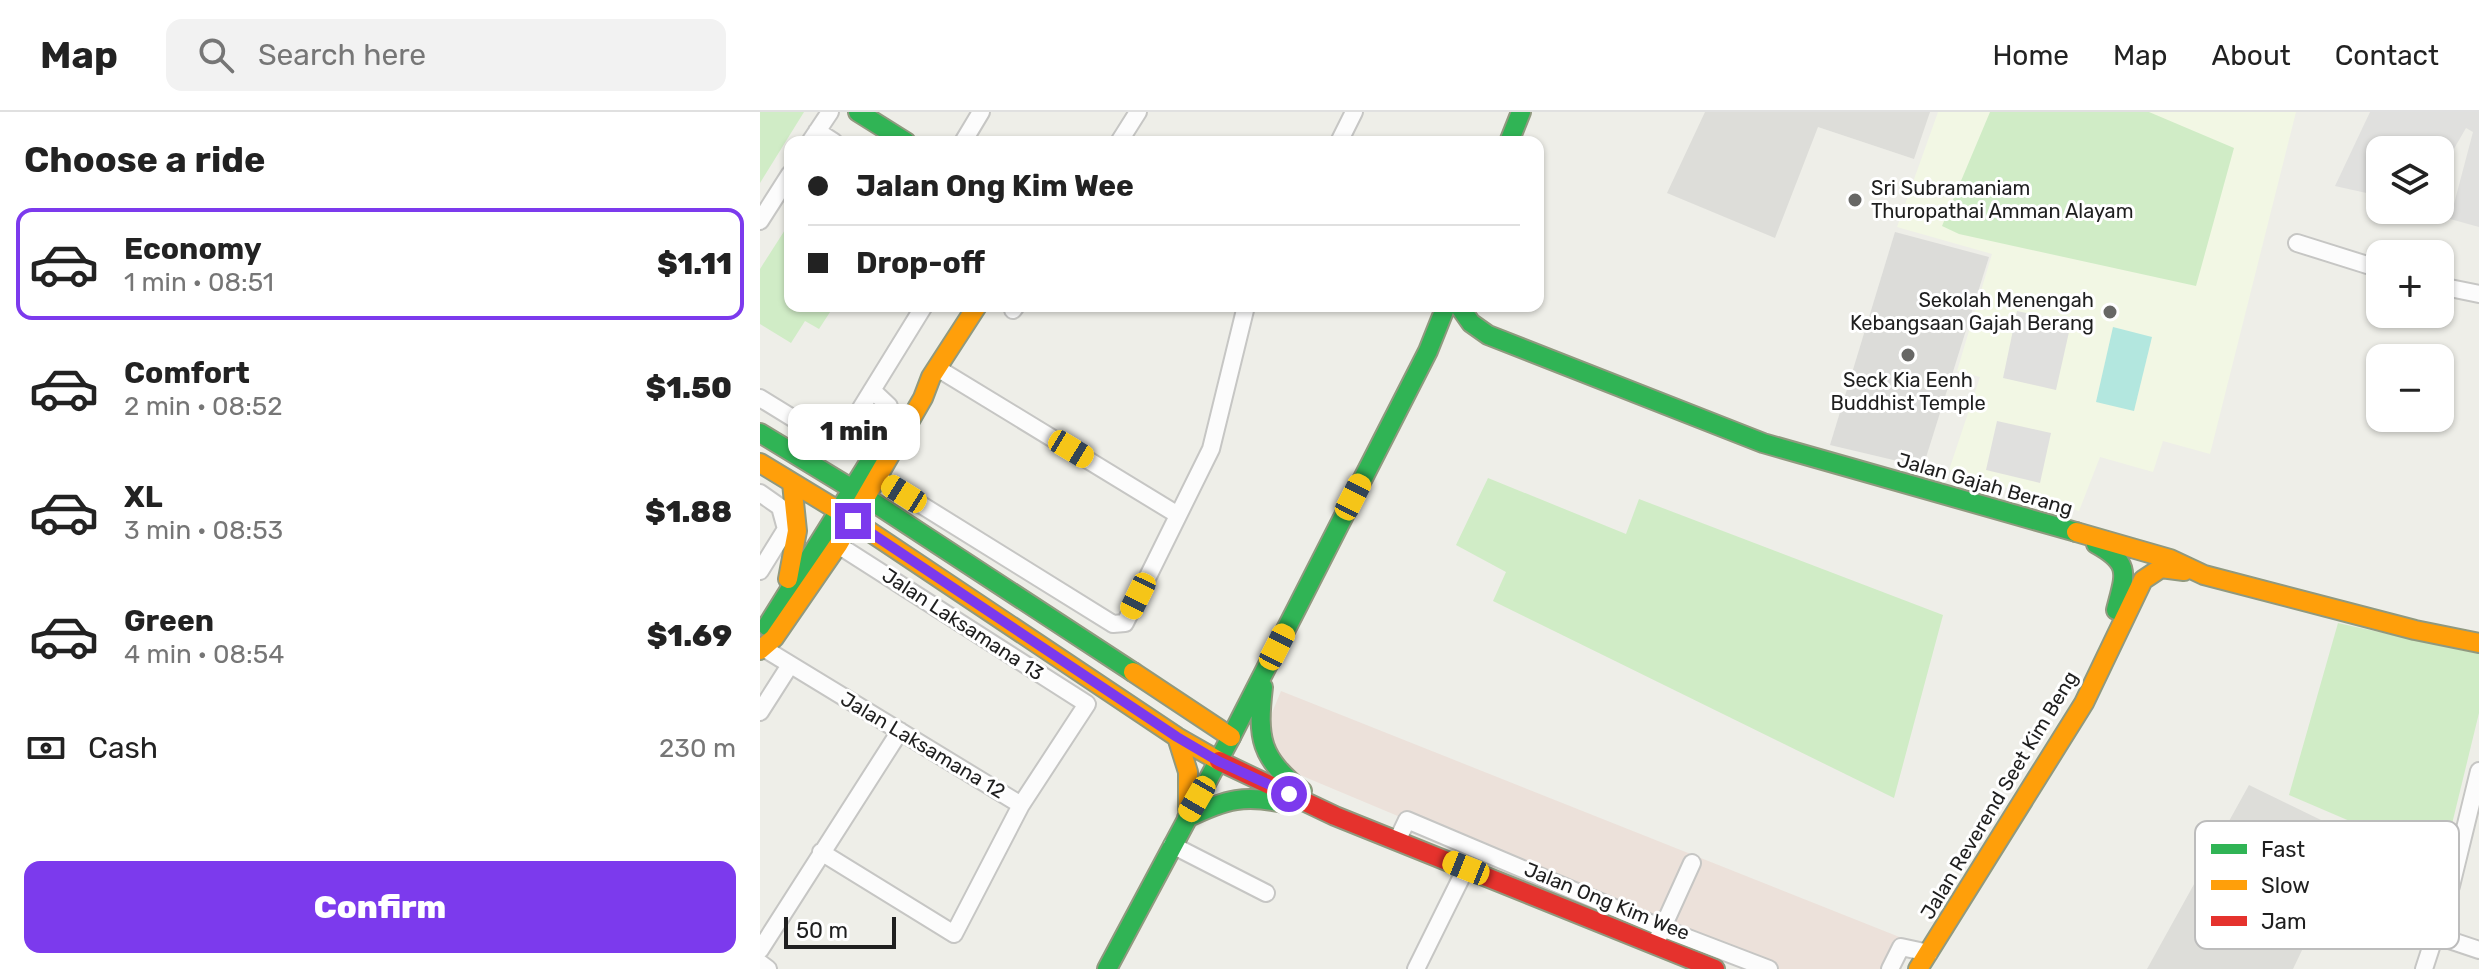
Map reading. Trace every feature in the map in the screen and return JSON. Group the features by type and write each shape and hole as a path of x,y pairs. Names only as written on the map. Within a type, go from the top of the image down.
{"main road":[{"path":"858,112 896,136"},
{"path":"1511,136 1521,112"},
{"path":"860,493 878,478 934,373 973,312"},
{"path":"1107,969 1265,672 1428,351 1444,312"},
{"name":"Jalan Gajah Berang","path":"1462,312 1488,335"},
{"name":"Jalan Gajah Berang","path":"1428,351 1449,335 1488,335 1763,443 2170,559 2204,575 2415,630 2479,643"},
{"path":"761,648 764,632 782,599 846,516 892,425 913,392 934,373"},
{"path":"760,433 860,493 1231,737"},
{"name":"Jalan Ong Kim Wee","path":"760,463 846,516 1177,737 1218,761 1335,816 1397,841 1659,936 1715,969"},
{"path":"782,599 798,533 798,511 792,483"},
{"path":"761,648 774,638 838,545 846,516"},
{"name":"Jalan Reverend Seet Kim Beng","path":"2062,529 2106,548 2121,562 2125,575 2116,608 2113,641"},
{"name":"Jalan Reverend Seet Kim Beng","path":"1924,961 2084,703 2143,580 2161,568 2204,575"},
{"path":"1191,713 1209,713 1238,705 1265,672"},
{"path":"1265,672 1259,718 1265,754 1282,776 1335,816"},
{"path":"1177,737 1190,772 1187,818"},
{"path":"1187,818 1221,801 1253,796 1335,816"}],"street":[{"path":"815,136 830,112"},
{"path":"971,136 981,112"},
{"path":"1123,136 1138,112"},
{"path":"1342,136 1354,112"},
{"path":"760,221 784,183"},
{"path":"2297,243 2366,265"},
{"path":"2454,289 2479,294"},
{"path":"760,398 825,438 845,434 920,312"},
{"path":"878,478 1113,624 1125,623 1211,449 1245,312"},
{"path":"934,373 1178,515"},
{"path":"872,390 889,406 892,425"},
{"path":"760,493 780,507 786,529 760,571"},
{"name":"Jalan Laksamana 13","path":"838,545 1087,704"},
{"name":"Jalan Laksamana 12","path":"761,648 1021,805 1087,704"},
{"path":"760,712 790,665"},
{"path":"760,950 900,731"},
{"path":"2459,853 2479,771"},
{"path":"821,852 954,934 1021,805"},
{"path":"1397,841 1407,820 1659,936 1769,969"},
{"path":"1172,845 1266,893"},
{"path":"1659,936 1692,863"},
{"path":"1416,969 1466,868"},
{"path":"2459,944 2479,950"},
{"path":"1890,969 1901,947 1924,961"},
{"path":"2424,969 2431,949"},
{"path":"760,963 768,969"}],"shaded area":[{"path":"1705,112 1930,112 1914,159 1818,127 1775,238 1667,193"},
{"name":"Sekolah Menengah Kebangsaan Gajah Berang","path":"1938,112 2296,112 2210,454 2163,441 2153,472 2100,457 2079,511 1949,470 1980,377 1957,371 1992,254 1897,227"},
{"path":"2370,112 2479,112 2479,227 2454,220 2454,204 2473,132 2466,128 2454,149 2454,136 2366,136 2366,193 2335,186"},
{"name":"Seck Kia Eenh Buddhist Temple","path":"1895,232 1989,257 1923,467 1830,445"},
{"path":"2017,311 2071,323 2056,390 2003,378"},
{"path":"2113,327 2152,337 2134,411 2096,402"},
{"path":"1997,421 2051,433 2040,483 1986,470"},
{"path":"1281,691 1912,942 1900,969 1763,969 1281,767 1264,732"},
{"path":"2249,785 2323,821 2229,821"},
{"path":"2195,882 2195,949 2303,949 2293,969 2147,969"}],"green space":[{"path":"760,112 804,112 789,136 784,136 784,144 760,183"},
{"path":"1990,112 2149,112 2234,148 2196,286 1959,234 1942,226"},
{"path":"784,231 784,312 830,312 819,329 805,321 791,343 760,324 760,269"},
{"path":"1488,478 1626,534 1639,499 1943,615 1894,798 1493,601 1506,572 1456,545"},
{"path":"2338,623 2479,654 2479,713 2453,821 2350,821 2289,795"}],"traffic: fast":[{"path":"858,112 896,136"},
{"path":"1511,136 1521,112"},
{"path":"1107,969 1231,737 1428,351 1444,312"},
{"path":"1463,312 1471,323 1488,335 1763,443 2076,532"},
{"path":"767,626 893,424"},
{"path":"760,433 867,498 1133,672"},
{"path":"2096,544 2121,564 2123,579 2116,610"},
{"path":"1263,687 1261,720 1264,746 1277,768 1302,791"},
{"path":"1187,818 1236,800 1260,799 1288,804"}],"traffic: slow":[{"path":"760,650 774,638 838,545 923,398 931,377 973,312"},
{"path":"760,463 839,511 1177,737 1219,761"},
{"path":"788,579 797,531 792,483"},
{"path":"2076,532 2170,559 2204,575 2415,630 2479,643"},
{"path":"1918,969 2084,703 2143,580 2161,568 2184,571"},
{"path":"1133,672 1231,737"},
{"path":"1177,737 1188,772 1188,809"}],"traffic: jam":[{"path":"1219,761 1335,816 1715,969"}],"place":[{"name":"Sri Subramaniam Thuropathai Amman Alayam","path":"1855,200"},
{"name":"Sekolah Menengah Kebangsaan Gajah Berang","path":"2110,312"},
{"name":"Seck Kia Eenh Buddhist Temple","path":"1908,355"}],"route":[{"path":"853,521 1177,737 1218,761 1289,794"}]}
